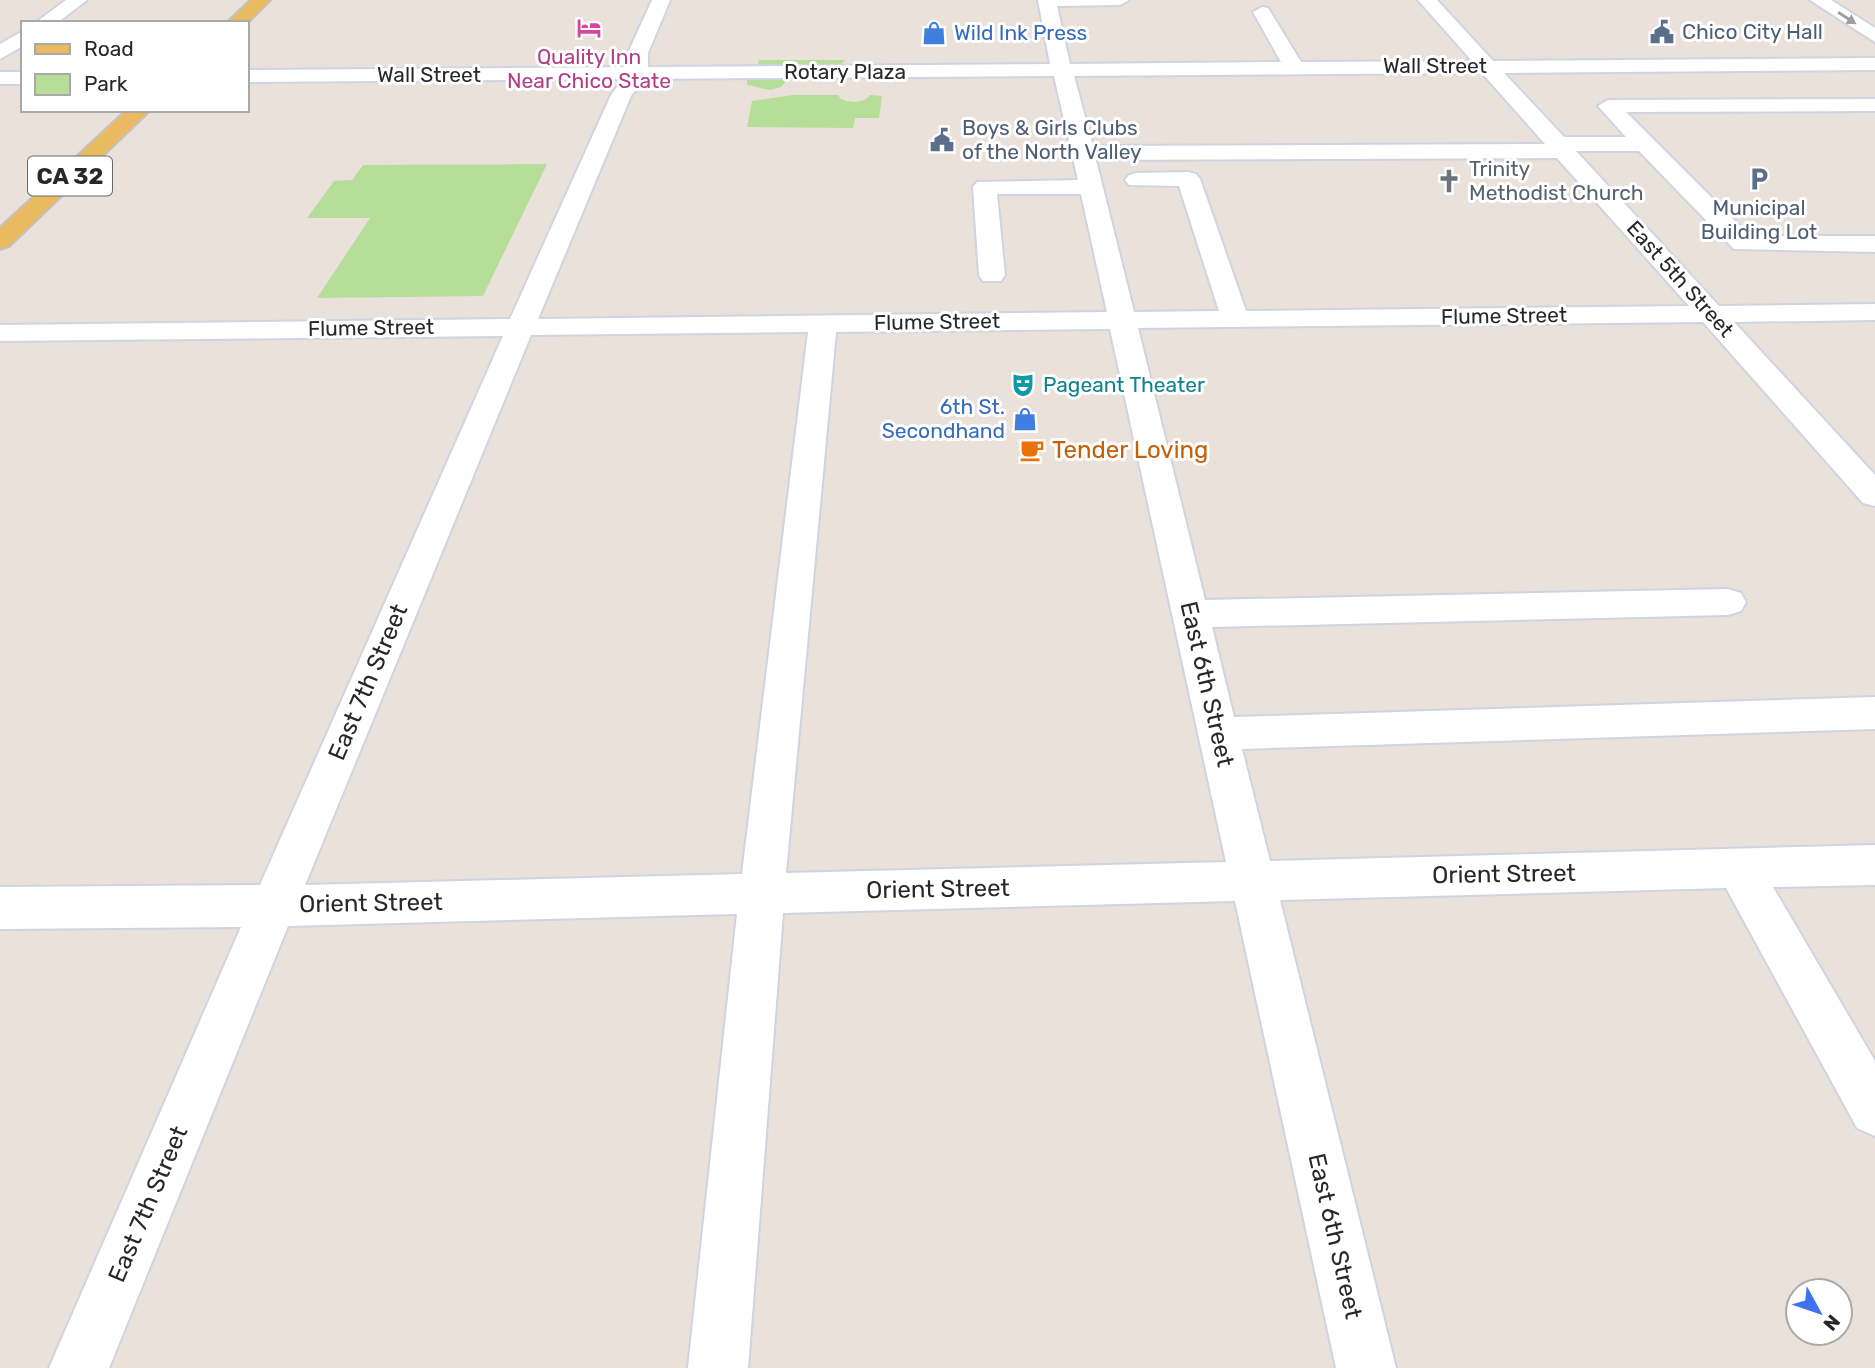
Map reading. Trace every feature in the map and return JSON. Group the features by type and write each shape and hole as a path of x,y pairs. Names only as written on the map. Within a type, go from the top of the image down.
{"main road":[{"path":"238,21 261,0"},
{"name":"CA 32","path":"0,241 138,112"}],"street":[{"path":"47,21 78,0"},
{"name":"East 7th Street","path":"79,1368 272,906 520,326 621,95 638,74 638,54 661,0"},
{"path":"1047,1 1120,0"},
{"name":"East 5th Street","path":"1427,0 1875,495"},
{"path":"1819,0 1875,36"},
{"name":"East 6th Street","path":"1047,1 1060,52 1060,70 1068,88 1366,1368"},
{"path":"1262,12 1294,68"},
{"path":"0,53 21,38"},
{"name":"Wall Street","path":"995,71 1875,64"},
{"name":"Rotary Plaza","path":"695,72 995,71"},
{"name":"Wall Street","path":"248,76 695,72"},
{"path":"0,78 21,78"},
{"path":"1875,105 1608,106 1744,244 1875,244"},
{"path":"992,275 985,187 1088,173 1645,144"},
{"path":"1088,173 1188,179 1235,319"},
{"name":"Flume Street","path":"0,333 1875,312"},
{"path":"718,1368 762,893 823,323"},
{"path":"1191,614 1728,602"},
{"path":"1218,734 1875,712"},
{"name":"Orient Street","path":"0,908 272,906 1875,865"},
{"path":"1738,868 1875,1110"}],"green space":[{"path":"759,60 845,60 836,70 790,77 781,87 770,90 747,85 747,80 756,75"},
{"path":"793,95 838,95 841,99 853,102 864,100 870,95 882,96 879,118 855,118 853,128 747,127 752,101"},
{"path":"547,164 483,296 317,298 370,218 307,218 334,181 352,180 363,165"}],"place":[{"name":"Quality Inn Near Chico State","path":"589,28"},
{"name":"Chico City Hall","path":"1662,32"},
{"name":"Wild Ink Press","path":"934,33"},
{"name":"Boys & Girls Clubs of the North Valley","path":"942,140"},
{"name":"Municipal Building Lot","path":"1759,179"},
{"name":"Trinity Methodist Church","path":"1449,181"},
{"name":"Pageant Theater","path":"1023,385"},
{"name":"6th St. Secondhand","path":"1025,419"},
{"name":"Tender Loving","path":"1032,450"}]}
